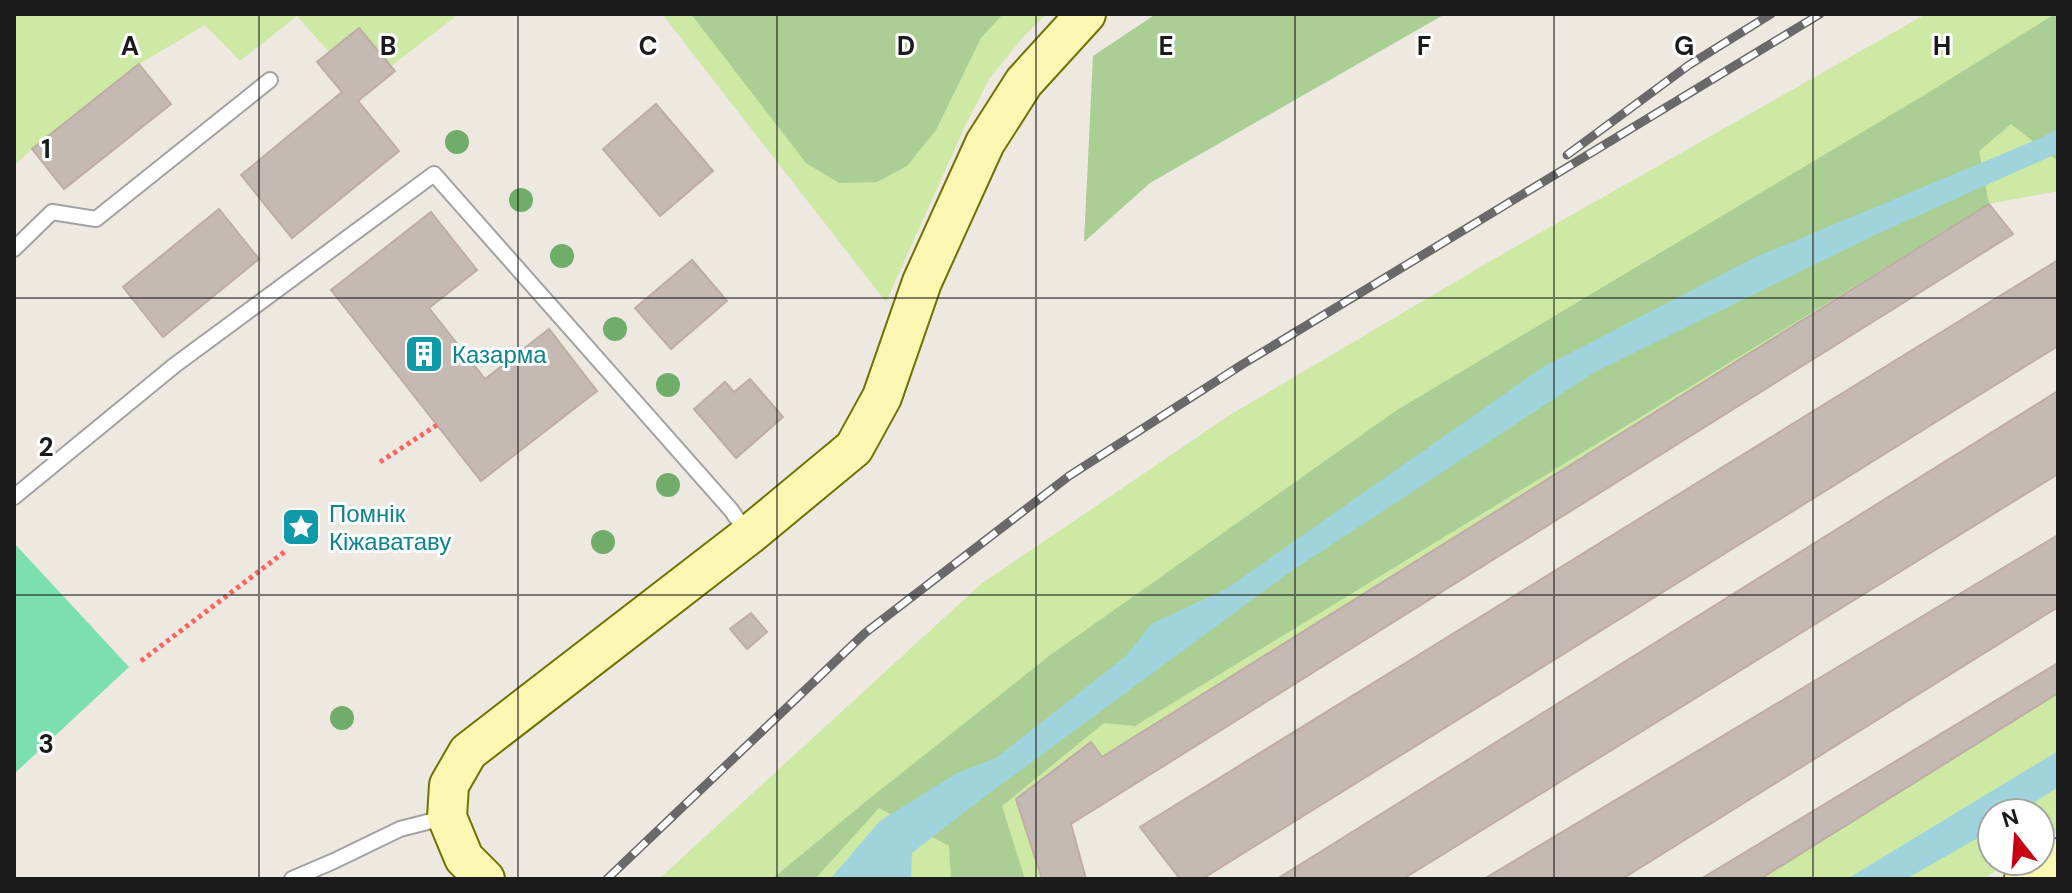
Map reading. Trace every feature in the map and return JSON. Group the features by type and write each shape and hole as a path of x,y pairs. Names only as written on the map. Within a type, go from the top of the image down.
{"main road":[{"path":"485,879 464,858 447,817 449,785 468,752 749,535 854,448 882,397 922,282 985,143 1024,82 1086,14"},
{"path":"2024,879 2058,858"}],"lane":[{"path":"14,249 52,212 96,219 270,80"},
{"path":"14,497 175,365 434,174 731,510 749,535"},
{"path":"292,879 400,829 447,817"}],"path":[{"path":"380,462 437,425"},
{"path":"141,661 287,550"}],"green space":[{"path":"14,14 459,14 391,66 359,28 329,52 297,16 240,61 205,25 139,64 14,166"},
{"path":"662,14 1047,14 1023,37 989,79 886,302"},
{"path":"691,14 1003,14 981,38 936,130 907,166 877,182 839,183 806,163"},
{"path":"1156,14 1445,14 1150,183 1084,242 1093,56"},
{"path":"1926,14 2058,14 2058,191 1989,204 1102,757 1090,742 1016,799 1042,879 659,879 981,584 1230,415 1494,259"},
{"path":"2058,14 2058,161 2011,124 1979,151 1989,204 1135,726 1104,723 1002,806 1025,879 951,879 949,846 879,808 815,879 772,879 1049,656 1397,410"},
{"path":"14,543 129,667 14,774"},
{"path":"2058,693 2058,832 2056,797 1976,797 1976,877 1986,877 1760,879"}],"water":[{"path":"2058,128 2058,153 1875,235 1595,372 1287,574 975,804 912,853 911,879 830,879 880,821 957,773 996,758 1126,656 1151,624 1226,589 1543,367 1758,256"},
{"path":"2058,751 2058,787 2043,797 1982,797"},
{"path":"1976,801 1976,839 1906,879 1847,879"}],"building":[{"path":"359,28 395,71 358,101 399,151 292,238 241,175 342,92 317,62"},
{"path":"139,64 171,104 64,189 32,149"},
{"path":"656,104 713,171 660,216 603,149"},
{"path":"1989,204 2013,234 1071,824 1086,879 1042,879 1016,799 1091,742 1102,757"},
{"path":"219,209 259,259 163,337 123,287"},
{"name":"Казарма","path":"431,212 477,270 429,308 485,379 549,329 597,391 481,481 331,290"},
{"path":"692,260 727,301 671,349 635,308"},
{"path":"2058,260 2058,346 1202,879 1180,879 1140,827"},
{"path":"750,379 783,417 736,458 694,409 725,382 734,392"},
{"path":"2058,391 2058,474 1403,879 1277,879"},
{"path":"2058,535 2058,607 1622,879 1484,879"},
{"path":"751,613 767,632 747,649 730,629"},
{"path":"2058,663 2058,693 1760,879 1701,879"}],"railway":[{"path":"1567,155 1689,65 1771,14"},
{"path":"607,879 865,633 1069,476 1243,364 1820,14"}],"place":[{"name":"Казарма","path":"424,354"},
{"name":"Помнік Кіжаватаву","path":"301,527"}]}
